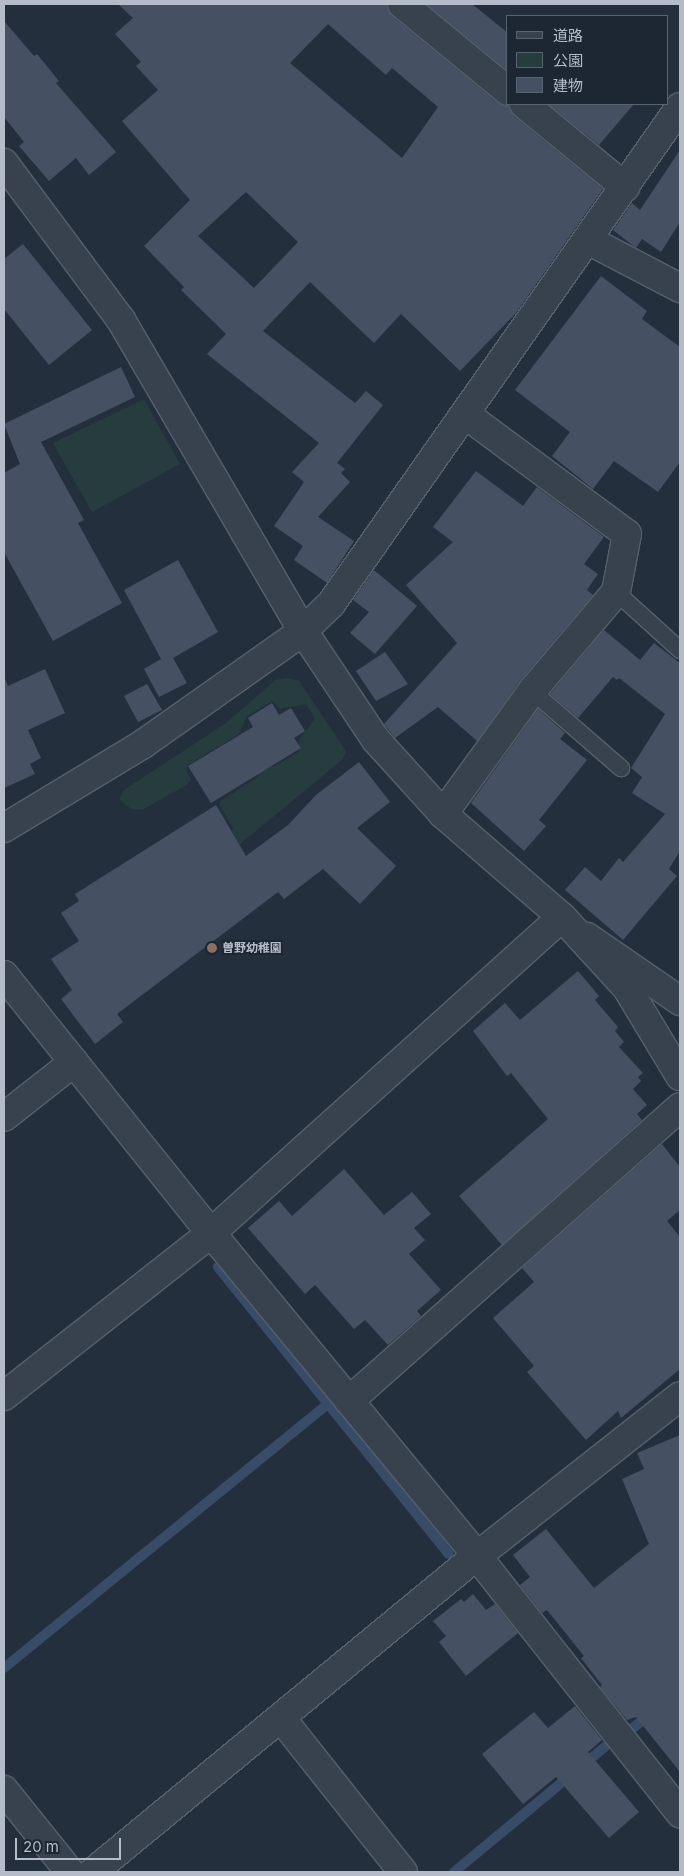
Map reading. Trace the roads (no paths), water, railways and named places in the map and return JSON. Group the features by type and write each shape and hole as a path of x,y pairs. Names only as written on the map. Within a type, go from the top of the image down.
{"street":[{"path":"402,4 507,90"},
{"path":"525,105 625,187"},
{"path":"4,827 143,744 303,631 331,604 466,416 680,107"},
{"path":"4,163 121,320 303,631 376,740 443,814 565,920 680,1001"},
{"path":"588,240 680,288"},
{"path":"443,814 532,691 616,592 628,534 466,416"},
{"path":"565,920 627,988 680,1073"},
{"path":"4,1396 211,1233 565,920"},
{"path":"4,974 211,1233 478,1556 680,1813"},
{"path":"4,1117 74,1062"},
{"path":"349,1401 680,1107"},
{"path":"92,1872 478,1556 680,1396"},
{"path":"281,1718 403,1872"},
{"path":"4,1790 70,1872"}],"lane":[{"path":"616,592 680,650"},
{"path":"532,691 621,768"}],"waterway":[{"path":"218,1267 449,1554"},
{"path":"4,1668 328,1404"},
{"path":"633,1728 650,1714"},
{"path":"582,1766 605,1747"},
{"path":"454,1872 571,1775"}],"place":[{"name":"曽野幼稚園","path":"212,948"}]}
